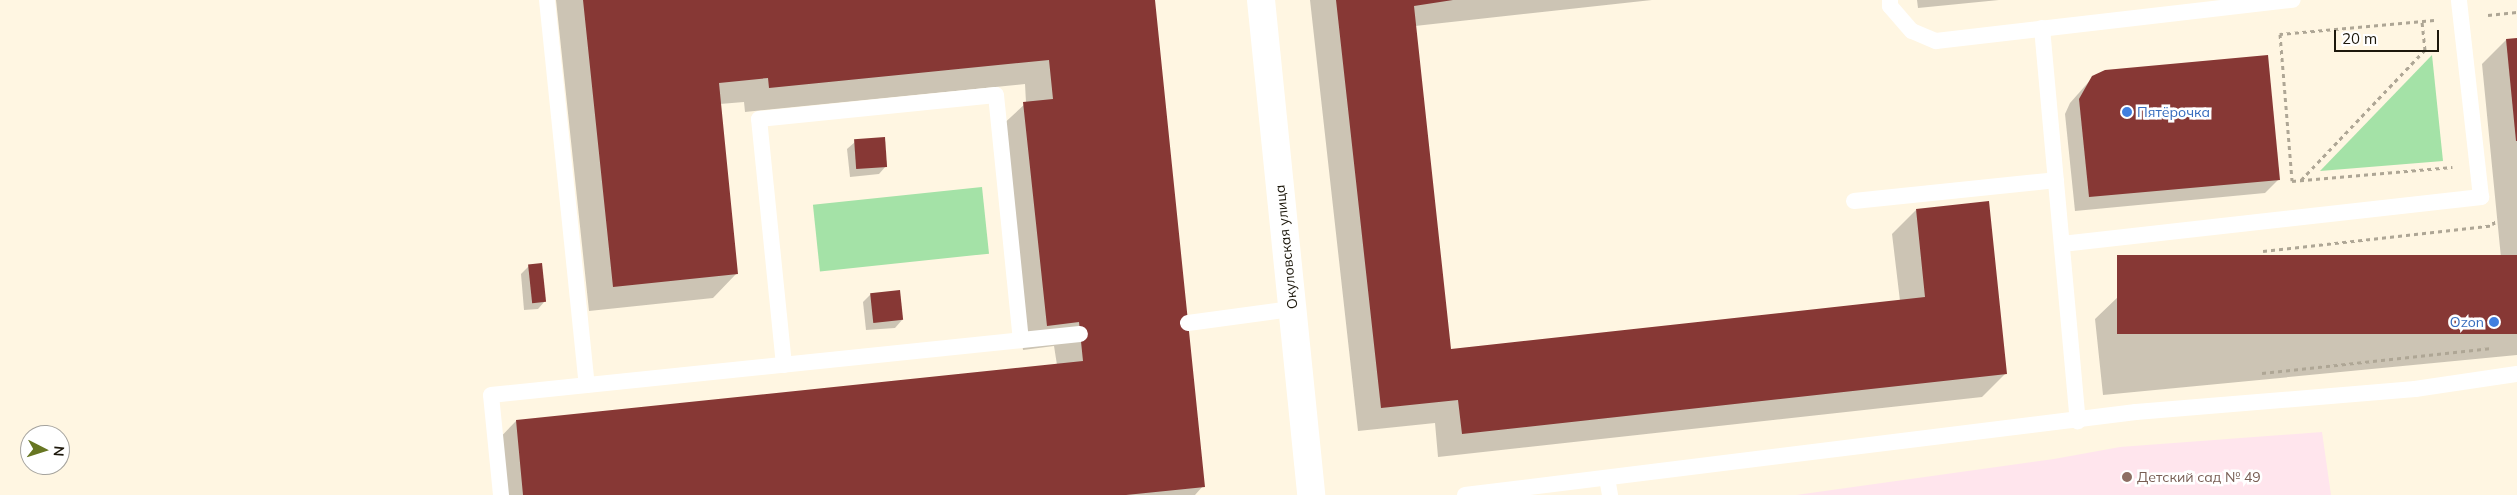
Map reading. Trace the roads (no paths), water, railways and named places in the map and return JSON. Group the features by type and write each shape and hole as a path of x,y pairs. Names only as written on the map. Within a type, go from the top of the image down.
{"street":[{"name":"Окуловская улица","path":"1261,0 1311,495"}],"lane":[{"path":"547,0 587,385"},
{"path":"1890,0 1890,6 1912,31 1936,41 2293,0"},
{"path":"2062,244 2481,197 2459,0"},
{"path":"2042,28 2078,421"},
{"path":"784,365 759,120 769,118 996,95 1021,340"},
{"path":"1854,201 2056,180"},
{"path":"1188,323 1292,309"},
{"path":"501,495 491,395 1080,334"},
{"path":"1465,495 2078,421 2136,412 2415,388 2517,374"},
{"path":"1607,478 1610,495"}],"place":[{"name":"Пятёрочка","path":"2127,112"},
{"name":"Ozon","path":"2494,322"},
{"name":"Детский сад № 49","path":"2127,477"}]}
